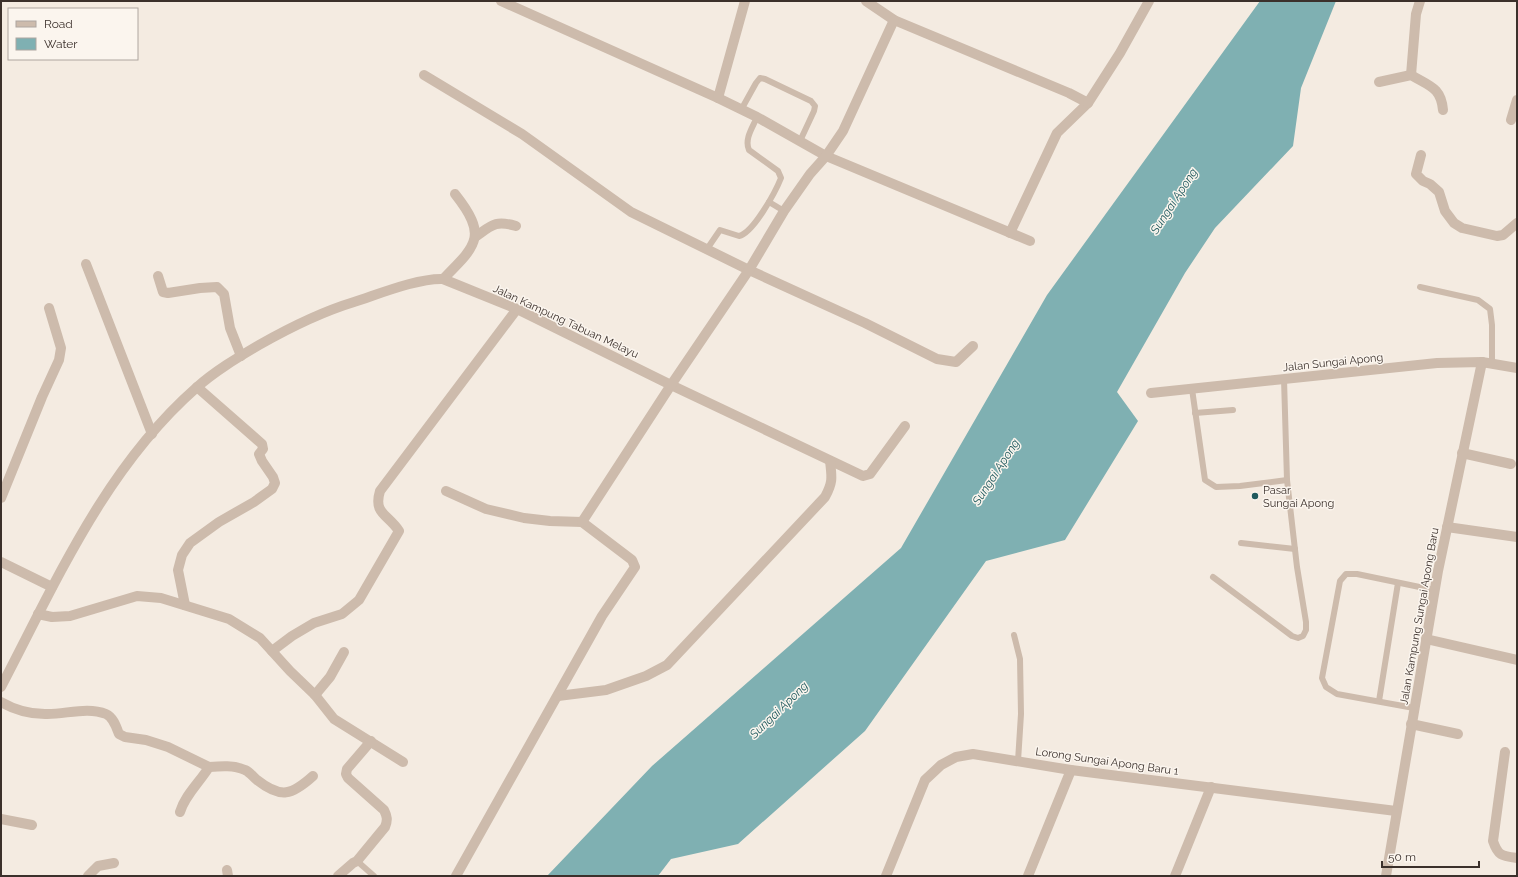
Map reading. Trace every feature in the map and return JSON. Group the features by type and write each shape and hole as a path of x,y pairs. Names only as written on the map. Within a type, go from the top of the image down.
{"street":[{"path":"501,1 718,98 757,117 826,156 1030,241"},
{"path":"718,98 745,1"},
{"path":"866,1 894,20 1070,93 1088,103"},
{"path":"1010,232 1057,133 1088,103 1120,53 1148,1"},
{"path":"1411,75 1416,14 1420,1"},
{"path":"582,522 671,384 749,270 784,210 810,174 826,156 843,131 894,20"},
{"path":"424,75 522,134 631,212 749,270 865,323 937,359 956,362 973,346"},
{"path":"1378,82 1411,75 1437,90 1442,100 1443,110"},
{"path":"1511,120 1517,100"},
{"path":"1421,155 1416,174 1439,192 1445,211 1454,223 1462,228 1497,236 1503,235 1517,223"},
{"path":"443,279 471,249 475,237 474,222 467,209 455,194"},
{"path":"475,237 491,225 502,222 516,226"},
{"path":"86,264 152,434"},
{"path":"158,276 163,292 168,293 200,288 217,288 224,294 230,328 241,356"},
{"name":"Jalan Kampung Tabuan Melayu","path":"1,687 52,586 101,502 123,469 180,402 197,386 224,367 275,336 333,308 416,282 443,279 517,309 830,461 866,476 870,474 904,426"},
{"path":"1,498 42,397 59,360 61,348 49,308"},
{"path":"272,651 292,636 314,623 342,614 360,600 399,531 394,522 379,509 377,500 380,491 517,309"},
{"name":"Jalan Sungai Apong","path":"1151,393 1437,363 1482,362 1517,368"},
{"name":"Jalan Kampung Sungai Apong Baru","path":"1386,876 1434,590 1482,362"},
{"path":"185,605 178,570 182,555 190,543 219,522 254,502 272,489 274,483 273,477 262,462 260,454 263,449 262,444 197,386"},
{"path":"1462,453 1511,464"},
{"path":"558,696 606,690 646,676 667,665 824,497 831,485 832,474 830,461"},
{"path":"446,491 486,509 550,521 582,522 632,560 635,567 602,616 456,876"},
{"path":"1447,527 1517,537"},
{"path":"1,562 52,586"},
{"path":"38,614 52,617 70,616 138,596 161,598 229,619 260,638 290,671 316,695 334,719 403,762"},
{"path":"1426,639 1517,660"},
{"path":"316,695 330,676 344,652"},
{"path":"1,702 26,713 46,714 96,711 107,714 114,721 119,734 125,737 146,740 168,747 209,767 229,766 246,771 268,788 282,794 295,790 313,776"},
{"path":"1412,724 1458,734"},
{"path":"338,876 357,861 385,827 387,821 387,815 384,810 348,778 346,774 347,769 371,741"},
{"path":"1504,752 1493,841 1496,852 1504,856 1517,858"},
{"name":"Lorong Sungai Apong Baru 1","path":"886,876 925,780 941,765 956,757 972,754 1071,770 1396,811"},
{"path":"180,812 182,804 204,776 209,767"},
{"path":"1028,876 1071,770"},
{"path":"1175,876 1211,787"},
{"path":"1,819 32,825"},
{"path":"88,876 98,866 114,863"}],"lane":[{"path":"741,110 756,82 760,78 811,101 814,106 814,111 800,141"},
{"path":"707,249 720,230 739,236 748,232 769,202 781,178 778,171 749,150 747,145 757,117"},
{"path":"769,202 784,210"},
{"path":"1420,287 1478,300 1490,309 1492,325 1492,364"},
{"path":"1212,577 1292,636 1298,638 1303,636 1306,630 1306,622 1295,549 1287,480 1284,379"},
{"path":"1192,389 1205,480 1216,487 1240,486 1287,480"},
{"path":"1195,413 1233,410"},
{"path":"1241,543 1295,549"},
{"path":"1414,708 1337,694 1326,686 1322,678 1340,581 1346,574 1357,574 1434,590"},
{"path":"1379,701 1398,583"},
{"path":"1014,635 1020,659 1021,714 1018,761"},
{"path":"357,861 374,876"}],"water":[{"name":"Sungai Apong","path":"1260,1 1336,1 1301,88 1293,146 1215,228 1185,273 1117,392 1138,421 1065,540 986,561 865,731 738,844 671,859 658,876 547,876 652,766 901,548 1047,295"}],"place":[{"name":"Pasar Sungai Apong","path":"1255,496"}]}
